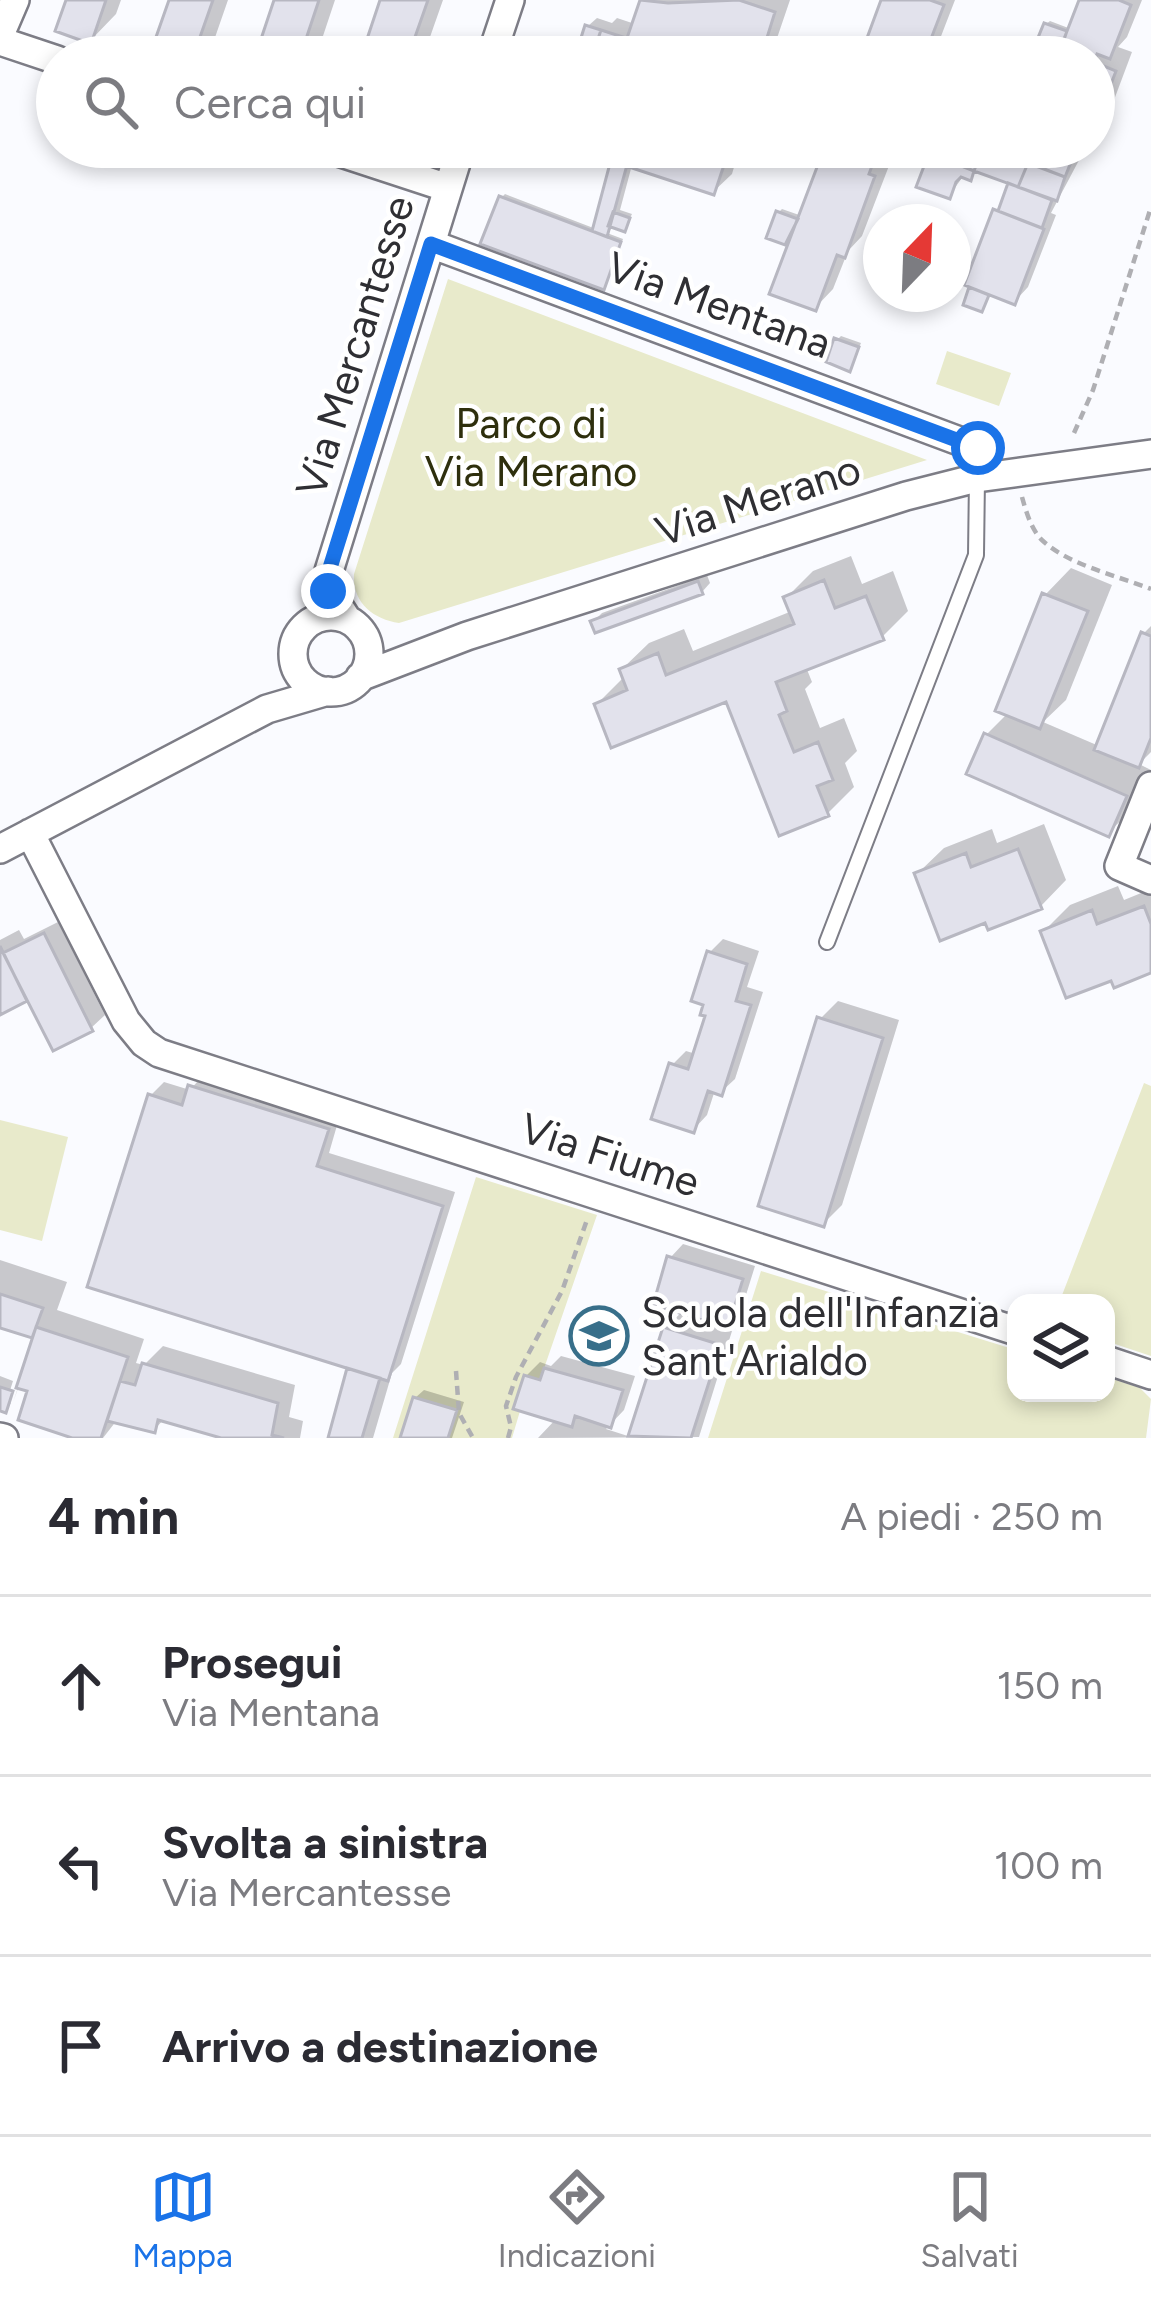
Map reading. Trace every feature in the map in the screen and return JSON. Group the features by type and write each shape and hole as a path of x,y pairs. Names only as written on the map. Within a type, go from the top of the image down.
{"street":[{"path":"15,0 0,38 36,52"},
{"path":"498,36 510,0"},
{"path":"387,168 448,188"},
{"name":"Via Mercantesse","path":"301,630 329,571 454,168"},
{"name":"Via Mentana","path":"431,244 978,448"},
{"name":"Via Merano","path":"466,636 906,496 977,478 1151,454"},
{"path":"329,571 328,591 356,627 387,651 466,636"},
{"path":"328,691 310,685 295,665 293,653 301,630 322,616 356,627"},
{"path":"356,627 368,660 360,677"},
{"path":"0,849 267,709 346,688 360,677 466,636"},
{"path":"267,709 285,690 295,665"},
{"path":"1151,786 1119,866 1151,880"},
{"name":"Via Fiume","path":"30,833 127,1021 144,1043 178,1061 1007,1328"},
{"path":"1115,1363 1151,1375"}],"lane":[{"path":"826,942 976,556 977,478"}],"path":[{"path":"1074,433 1093,390 1151,207"},
{"path":"1020,491 1032,527 1043,542 1151,589"},
{"path":"508,1438 511,1427 506,1406 516,1377 562,1291 595,1195"},
{"path":"456,1371 459,1413 472,1438"}],"green space":[{"name":"Parco di Via Merano","path":"448,279 927,460 399,623 381,618 361,601 354,574"},
{"path":"947,351 1011,373 999,406 936,384"},
{"path":"1144,1083 1151,1086 1151,1356 1115,1344 1115,1294 1062,1294"},
{"path":"0,1120 68,1137 42,1241 0,1230"},
{"path":"476,1177 597,1215 540,1380 524,1375 513,1408 520,1411 512,1438 393,1438"},
{"path":"761,1271 1007,1347 1007,1402 1115,1402 1115,1380 1140,1388 1151,1399 1146,1438 708,1438"}],"building":[{"path":"66,0 106,0 94,36 55,31"},
{"path":"169,0 213,0 200,36 156,36"},
{"path":"274,0 319,0 307,36 262,36"},
{"path":"380,0 428,0 415,36 368,36"},
{"path":"640,0 739,0 775,12 768,36 628,36"},
{"path":"881,0 930,0 944,5 932,36 868,36"},
{"path":"1079,0 1119,0 1131,5 1115,46 1115,36 1065,36"},
{"path":"1044,23 1067,31 1065,36 1039,36"},
{"path":"585,25 601,30 599,36 582,36"},
{"path":"609,168 626,168 607,237 592,231"},
{"path":"632,168 723,168 714,195"},
{"path":"817,168 871,168 869,174 875,176 845,258 837,255 816,311 769,294"},
{"path":"923,168 974,171 971,181 961,177 956,182 950,199 916,187"},
{"path":"975,168 1026,168 1018,187"},
{"path":"1026,168 1065,177 1057,201 1018,187"},
{"path":"1042,168 1069,168 1065,177"},
{"path":"1008,183 1052,200 1042,228 998,211"},
{"path":"499,196 621,242 604,290 480,244"},
{"path":"993,209 1044,229 1015,305 971,288 971,267"},
{"path":"776,211 798,219 785,245 766,238"},
{"path":"613,212 630,218 625,232 608,226"},
{"path":"971,288 989,295 982,312 971,308"},
{"path":"834,338 859,347 850,372 826,362"},
{"path":"824,580 835,608 866,596 884,640 776,682 787,711 779,715 794,752 818,742 833,780 817,786 829,816 779,836 726,702 611,748 594,704 627,690 619,669 658,653 666,675 794,624 783,597"},
{"path":"698,581 703,594 595,633 590,621"},
{"path":"1042,593 1088,611 1040,729 995,711"},
{"path":"1141,632 1151,636 1151,738 1139,768 1094,750"},
{"path":"984,733 1127,796 1109,837 966,774"},
{"path":"1018,849 1042,909 988,930 985,923 940,941 914,873 966,853 971,867"},
{"path":"1144,906 1151,924 1151,973 1114,988 1111,981 1066,998 1040,931 1092,910 1097,924"},
{"path":"44,933 93,1031 53,1051 3,953"},
{"path":"0,946 27,1001 0,1015"},
{"path":"707,951 747,964 736,1001 751,1005 722,1096 708,1091 694,1133 651,1119 669,1063 688,1069 705,1016 700,1015 703,1005 691,1001"},
{"path":"817,1017 883,1038 824,1227 758,1206"},
{"path":"188,1085 329,1129 317,1166 443,1206 388,1381 87,1287 148,1094 182,1105"},
{"path":"667,1256 743,1279 728,1328 653,1305"},
{"path":"0,1294 43,1308 32,1338 0,1328"},
{"path":"36,1327 128,1357 101,1438 72,1438 18,1420 27,1391 16,1388"},
{"path":"663,1327 721,1345 691,1438 628,1436"},
{"path":"142,1363 278,1403 272,1435 284,1438 221,1438 158,1420 155,1433 107,1421 120,1381 135,1385"},
{"path":"347,1368 380,1378 362,1438 328,1438"},
{"path":"544,1368 623,1390 611,1428 575,1416 572,1427 513,1409 524,1375 540,1380"},
{"path":"0,1387 13,1391 6,1413 0,1411"},
{"path":"413,1397 457,1410 448,1438 400,1438"}],"place":[{"name":"Scuola dell'Infanzia Sant'Arialdo","path":"599,1336"}],"route":[{"path":"328,591 329,571 431,244 978,448"}]}
